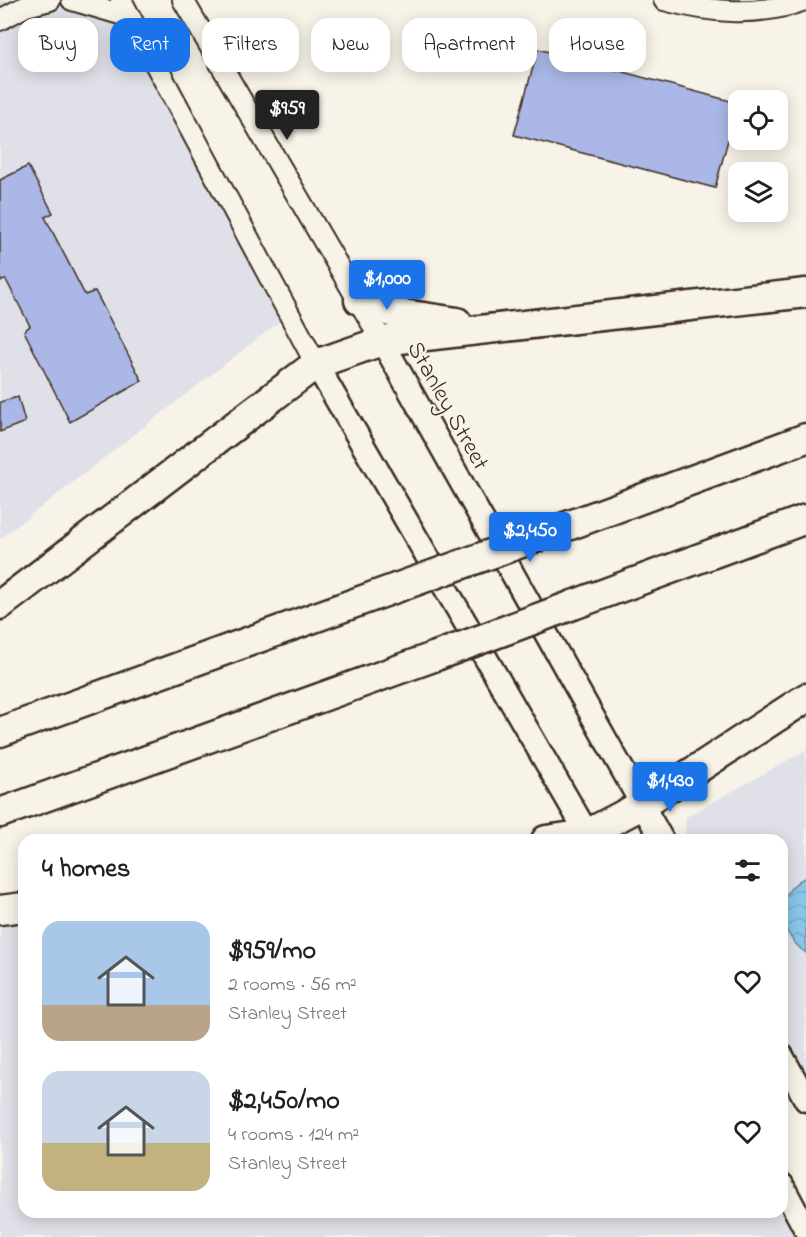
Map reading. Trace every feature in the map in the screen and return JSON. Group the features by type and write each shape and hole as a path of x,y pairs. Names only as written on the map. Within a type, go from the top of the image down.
{"highway":[{"path":"0,605 316,364 382,340 806,293"},
{"path":"359,300 390,312 495,328"},
{"path":"0,732 806,438"},
{"path":"0,813 436,656 806,519"},
{"path":"594,834 806,698"},
{"path":"0,910 18,908"}],"main road":[{"name":"Stanley Street","path":"382,340 659,834"},
{"path":"316,364 587,834"},
{"path":"788,1067 806,1100"},
{"path":"788,1196 806,1230"}],"street":[{"path":"0,19 19,0"},
{"path":"0,19 26,6 50,0"},
{"path":"72,0 125,8 316,364"},
{"name":"Stanley Street","path":"183,0 382,340"},
{"path":"664,0 729,13 765,10 805,0"}],"shaded area":[{"path":"0,0 121,0 131,18 110,18 110,72 159,72 288,315 0,539"},
{"path":"806,750 806,1076 788,1041 788,834 685,834 686,817"},
{"path":"18,908 18,1218 788,1218 788,1198 806,1237 0,1237 0,910"}],"water":[{"path":"806,877 806,953 788,933 788,892"}],"building":[{"path":"538,49 549,52 549,72 623,72 728,100 728,140 715,188 514,135 532,72 537,72"},
{"path":"28,166 53,213 45,217 85,295 95,291 142,381 70,422 24,331 30,326 6,280 0,281 0,180"},
{"path":"18,397 25,422 0,432 0,402"}]}
